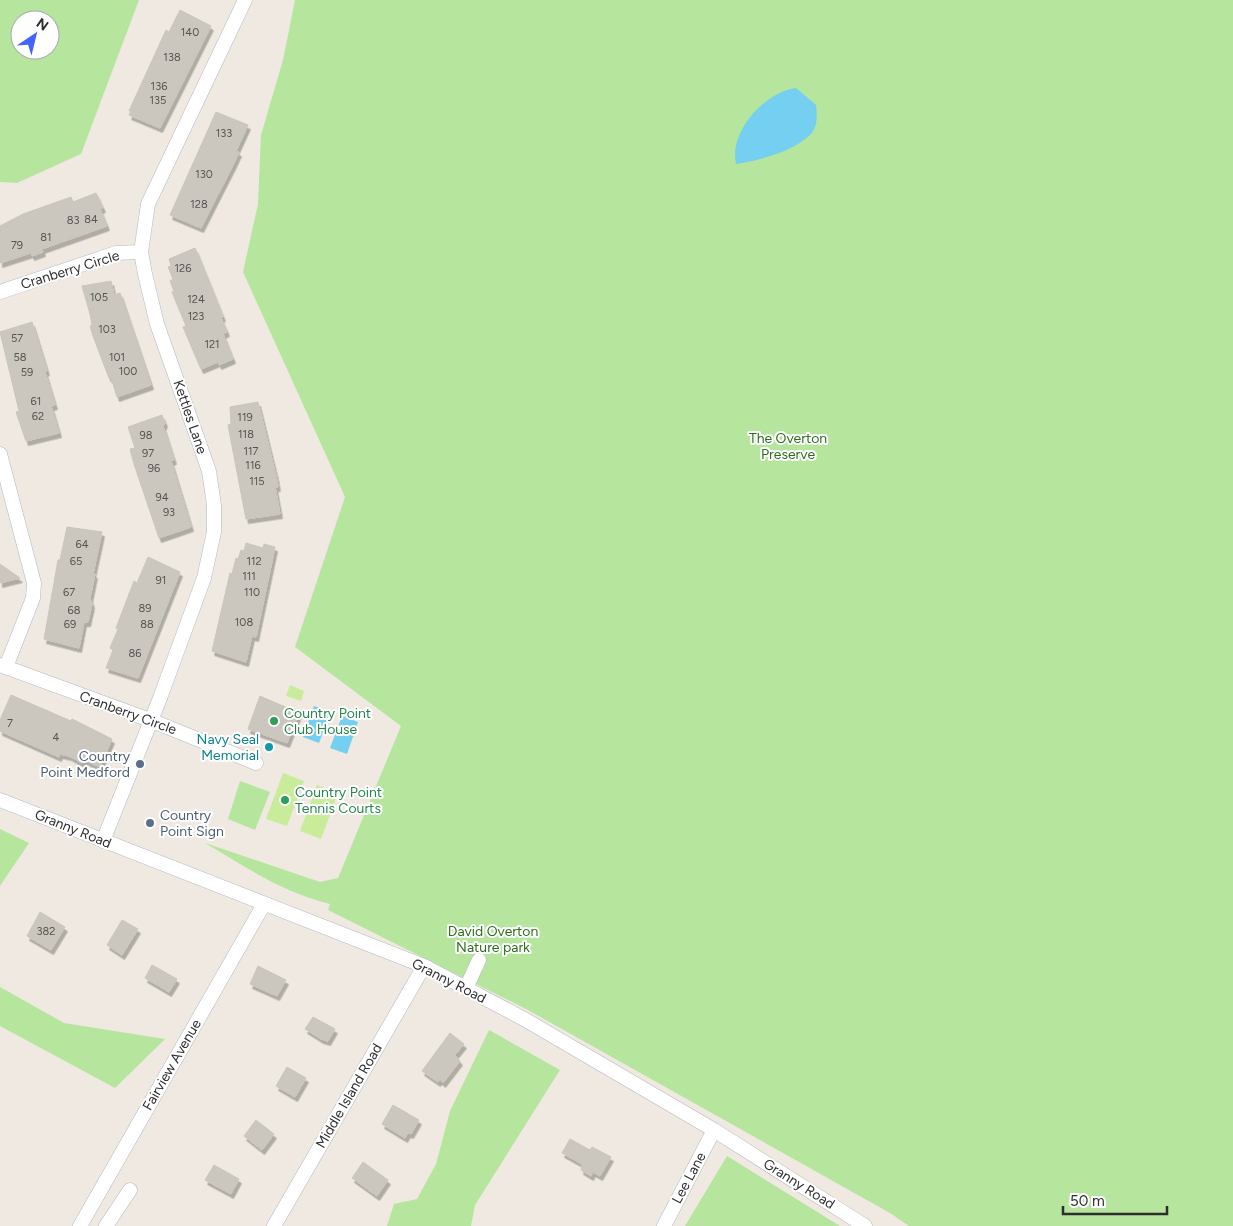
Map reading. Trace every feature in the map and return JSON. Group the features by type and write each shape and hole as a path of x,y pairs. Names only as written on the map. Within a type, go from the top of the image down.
{"street":[{"name":"Kettles Lane","path":"103,841 204,578 214,532 214,505 209,471 157,324 141,252 148,204 245,0"},
{"name":"Cranberry Circle","path":"0,292 116,254 141,252"},
{"path":"0,454 34,583 33,598 3,666"},
{"name":"Cranberry Circle","path":"3,666 150,720 256,763"},
{"name":"Granny Road","path":"0,800 424,966 524,1019 714,1130 866,1226"},
{"name":"Fairview Avenue","path":"80,1226 264,904"},
{"path":"466,988 479,960"},
{"name":"Middle Island Road","path":"274,1226 424,966"},
{"name":"Lee Lane","path":"664,1226 714,1130"},
{"path":"106,1226 130,1190"}],"green space":[{"path":"0,0 139,0 81,154 17,183 0,182"},
{"name":"The Overton Preserve","path":"295,0 1233,0 1233,1226 909,1226 890,1213 528,1010 328,910 330,904 280,886 205,843 320,882 338,878 401,726 295,647 345,497 243,272 258,204 261,135 283,60"},
{"path":"290,685 304,691 301,701 286,696"},
{"name":"Country Point Tennis Courts","path":"283,773 304,781 287,826 266,819"},
{"path":"240,781 270,792 255,830 228,819"},
{"name":"Country Point Tennis Courts","path":"317,785 338,793 321,839 300,831"},
{"path":"0,829 29,843 0,886"},
{"path":"0,987 64,1023 165,1039 115,1088 0,1026"},
{"path":"489,1030 560,1070 475,1205 471,1226 387,1226 394,1204 417,1199 436,1164 450,1111"},
{"path":"727,1156 840,1226 685,1226"}],"water":[{"path":"796,88 816,105 817,113 813,132 803,141 785,151 765,158 736,164 735,151 738,139 752,115 773,97 784,91"},
{"path":"314,706 331,712 319,743 303,737"},
{"path":"342,716 358,722 347,754 330,748"}],"building":[{"path":"180,10 211,26 160,128 129,115 131,111 129,111 166,30 169,32"},
{"path":"216,112 248,125 236,151 239,152 234,163 201,228 170,215"},
{"path":"96,193 103,208 100,209 107,226 42,249 43,252 32,256 31,253 0,263 0,226 23,214 71,197 73,202"},
{"path":"195,248 223,317 221,318 227,332 223,334 233,359 219,365 218,362 201,369 183,327 186,326 172,292 174,291 170,281 173,279 168,267 171,266 169,259"},
{"path":"111,281 114,295 120,293 151,385 117,397 111,377 109,378 93,336 90,326 92,325 90,314 82,286"},
{"path":"32,322 47,371 45,372 55,405 51,406 59,433 26,441 16,412 19,411 0,332"},
{"path":"258,402 276,476 278,487 275,487 280,514 246,519 228,425 231,424 230,407"},
{"path":"162,415 165,423 163,426 174,460 171,461 191,527 159,538 134,464 130,449 135,448 128,427"},
{"path":"67,527 102,532 93,574 95,574 90,598 92,604 88,622 84,622 79,648 44,639 58,560 60,560"},
{"path":"246,543 263,548 264,544 275,547 256,637 252,636 246,662 212,651 230,573 232,574 236,558 238,559 241,550 244,551"},
{"path":"148,557 180,572 138,678 106,668 113,650 110,648 118,629 116,628 134,581 137,583"},
{"path":"0,564 20,578 0,583"},
{"path":"11,695 71,721 72,719 112,739 100,767 84,760 82,763 69,756 60,754 59,757 0,731 0,720"},
{"name":"Country Point Club House","path":"260,696 299,713 287,743 248,729"},
{"path":"40,912 65,927 51,950 27,936"},
{"path":"122,920 138,929 122,955 107,945"},
{"path":"152,965 177,979 169,992 145,978"},
{"path":"258,966 286,980 277,996 250,984"},
{"path":"313,1017 335,1029 328,1041 305,1029"},
{"path":"450,1033 464,1044 455,1055 460,1061 443,1083 440,1080 438,1082 422,1071"},
{"path":"287,1067 306,1078 295,1097 276,1086"},
{"path":"393,1105 419,1120 411,1134 408,1133 405,1138 382,1124"},
{"path":"256,1120 274,1134 262,1150 244,1136"},
{"path":"570,1139 590,1150 592,1147 611,1157 600,1176 593,1172 591,1176 581,1170 582,1164 562,1153"},
{"path":"363,1162 388,1180 377,1196 352,1178"},
{"path":"214,1165 239,1179 231,1194 205,1180"}],"place":[{"name":"Country Point Club House","path":"274,721"},
{"name":"Navy Seal Memorial","path":"269,747"},
{"name":"Country Point Medford","path":"140,764"},
{"name":"Country Point Tennis Courts","path":"285,800"},
{"name":"Country Point Sign","path":"150,823"}],"park label":[{"name":"David Overton Nature park","path":"493,940"}]}
